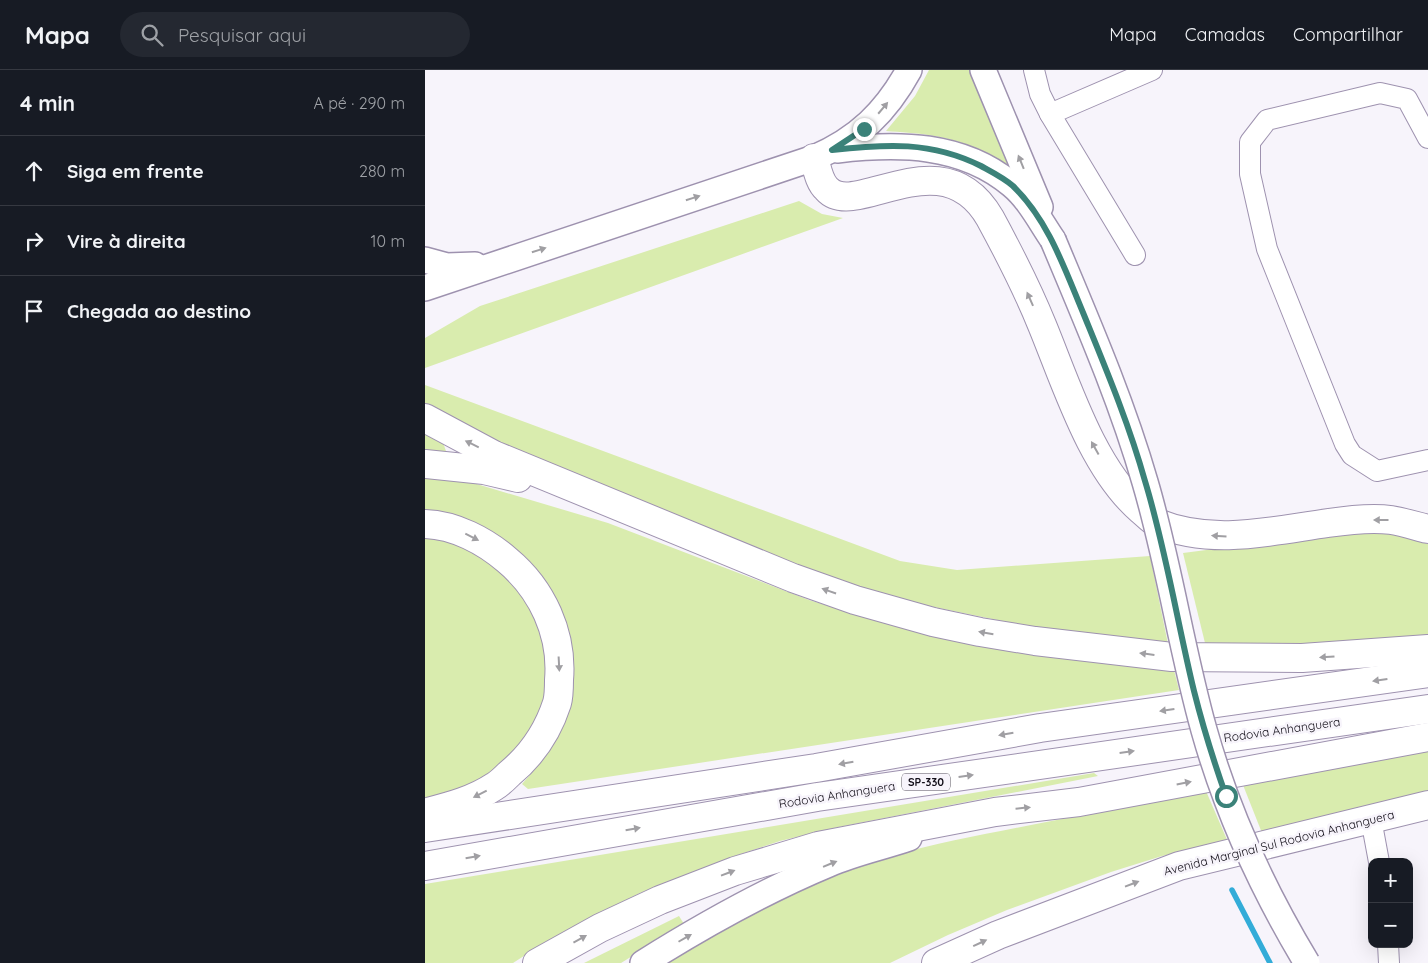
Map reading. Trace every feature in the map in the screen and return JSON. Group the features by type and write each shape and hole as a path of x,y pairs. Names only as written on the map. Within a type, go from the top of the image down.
{"highway":[{"path":"823,154 820,178 827,190 837,197 853,198 915,182 939,181 958,187 976,201 988,216 1021,276 1069,391 1108,472 1132,502 1155,522 1194,534 1227,536 1351,520 1390,520 1428,529"},
{"path":"425,418 494,455 793,578 864,602 933,622 1035,641 1173,657 1302,658 1428,649"},
{"path":"425,464 484,470 597,498"},
{"path":"425,524 434,524 463,533 493,548 517,569 537,594 547,612 555,633 560,664 558,701 547,730 525,760 495,786 463,803 425,812"},
{"path":"425,828 816,768 1040,728 1428,673"},
{"name":"Rodovia Anhanguera","path":"425,866 817,797 1428,709"},
{"path":"537,963 600,928 660,900 735,871 818,846 995,812 1079,802 1428,737"},
{"name":"Avenida Marginal Sul Rodovia Anhanguera","path":"936,963 998,935 1179,866 1428,806"}],"main road":[{"path":"823,154 864,129 899,88 909,70"},
{"path":"983,70 1104,363 1129,430 1143,473 1165,557 1204,730 1226,796 1265,888 1307,963"},
{"path":"425,288 823,154 871,146 916,147 941,150 993,172 1012,185 1053,240"},
{"path":"425,260 447,266 492,265"},
{"path":"643,963 725,915 830,863 995,812"}],"lane":[{"path":"1035,70 1040,94 1050,114 1135,255"},
{"path":"1050,114 1152,70"},
{"path":"1428,138 1407,99 1380,93 1267,120 1250,142 1250,174 1267,249 1345,444 1352,454 1377,470 1428,460"},
{"path":"1371,819 1378,858"},
{"path":"1388,948 1389,963"}],"green space":[{"path":"929,70 972,70 1023,182 987,156 964,144 931,135 886,131 915,96"},
{"path":"799,201 822,214 843,218 425,368 425,338 480,306"},
{"path":"425,385 900,561 957,570 1150,556 1168,644 1046,630 919,604 822,575 524,456 438,413 425,403"},
{"path":"425,431 442,440 446,451 437,457 425,455"},
{"path":"425,478 470,482 608,523 809,600 862,616 1028,652 1099,663 1174,670 1179,690 528,789 522,784 541,762 554,742 554,600 425,514"},
{"path":"1361,530 1399,533 1428,544 1428,636 1333,645 1205,643 1183,553"},
{"path":"425,534 454,539 496,565 547,624 550,703 501,774 425,804"},
{"path":"1428,749 1428,794 1262,833 1243,785"},
{"path":"1094,773 1098,776 834,828 780,841 732,857 640,893 544,943 513,963 425,963 425,884"},
{"path":"1206,791 1228,842 1162,856 1111,872 1007,910 948,935 890,963 659,963 715,932 802,889 892,856 927,846"},
{"path":"679,916 684,924 621,963 584,963"}],"waterway":[{"path":"1232,890 1270,963"}],"route":[{"path":"864,129 832,150 871,146 916,147 941,150 968,160 993,172 1012,185 1053,240 1104,363 1129,430 1165,557 1204,730 1226,796"}]}
